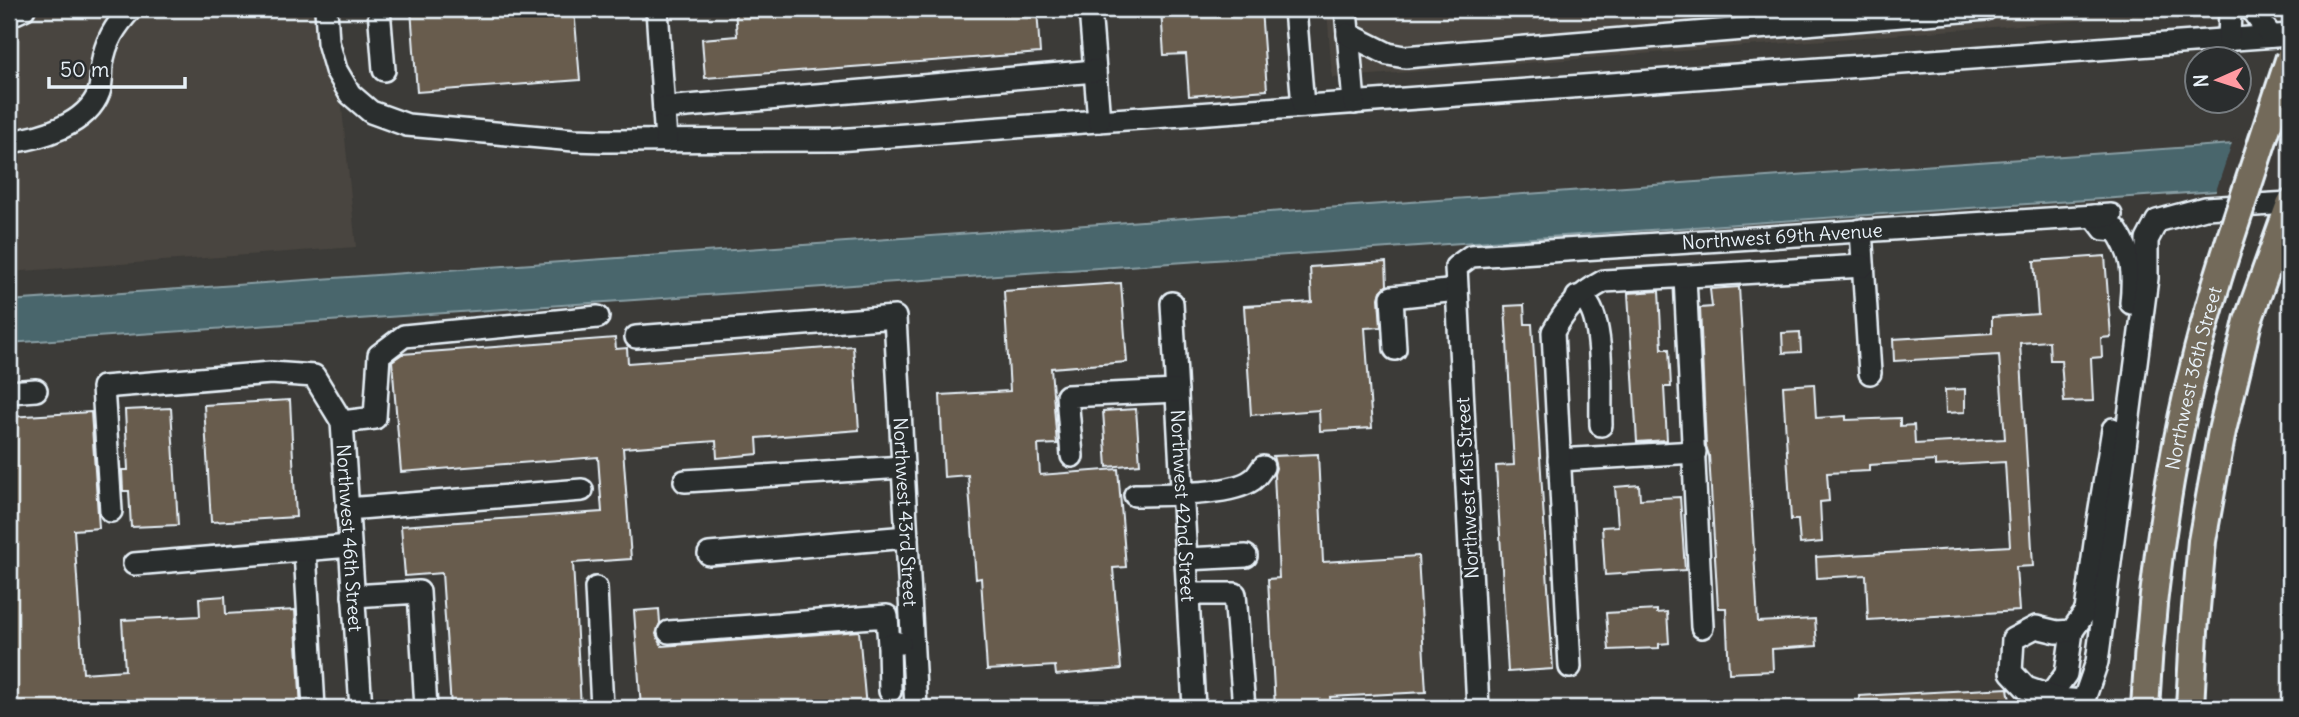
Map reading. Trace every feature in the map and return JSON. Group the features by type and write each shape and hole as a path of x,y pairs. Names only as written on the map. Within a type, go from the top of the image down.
{"main road":[{"name":"Northwest 36th Street","path":"2145,708 2148,637 2158,548 2179,431 2207,310 2290,57"},
{"name":"Northwest 36th Street","path":"2190,708 2202,541 2221,431 2248,321 2290,203"}],"street":[{"path":"9,16 24,9"},
{"path":"9,142 32,139 85,113 99,92 108,41 131,9"},
{"path":"326,9 331,58 339,76 359,103 384,118 407,125 574,140 836,140 2280,35"},
{"path":"379,9 384,69"},
{"path":"657,9 666,141"},
{"path":"1090,9 1099,121"},
{"path":"1295,9 1303,106"},
{"path":"1346,9 1353,103"},
{"path":"1348,34 1388,54 1405,57 1986,9"},
{"path":"2229,40 2230,9"},
{"path":"2251,9 2280,35"},
{"path":"664,108 1095,71"},
{"path":"2050,696 2066,674 2072,631 2057,632 2036,627 2013,639 2011,672 2026,688 2050,696 2082,705 2097,662 2147,278 2147,240 2157,221 2205,208 2290,203"},
{"name":"Northwest 69th Avenue","path":"1456,267 1471,256 2103,216 2104,229 2116,230 2128,248 2133,284 2086,611 2072,631"},
{"path":"1861,230 1870,373"},
{"name":"Northwest 41st Street","path":"1456,267 1478,708"},
{"path":"1570,667 1553,332 1569,306 1577,297 1604,281 1863,267"},
{"path":"1685,277 1703,627"},
{"path":"1395,349 1392,297 1457,290"},
{"path":"1577,297 1587,303 1601,349 1601,425"},
{"name":"Northwest 42nd Street","path":"1172,303 1195,708"},
{"path":"342,422 374,418 379,355 404,336 598,317"},
{"name":"Northwest 43rd Street","path":"636,337 895,317 916,708"},
{"name":"Northwest 46th Street","path":"111,511 103,387 271,373 314,376 342,422 361,708"},
{"path":"9,392 36,390"},
{"path":"1072,456 1067,396 1177,391"},
{"path":"1559,460 1695,452"},
{"path":"685,481 903,467"},
{"path":"1135,495 1231,488 1253,480 1263,467"},
{"path":"347,509 582,490"},
{"path":"709,554 907,537"},
{"path":"134,564 350,546"},
{"path":"305,551 314,708"},
{"path":"1186,559 1246,556"},
{"path":"596,588 602,708"},
{"path":"353,596 419,592 426,708"},
{"path":"1188,594 1235,594 1244,708"},
{"path":"670,632 887,616 890,691"},
{"path":"889,645 912,641"}],"shaded area":[{"path":"9,9 332,9 356,247 9,272"},
{"path":"1327,9 2227,9 1332,78"}],"water":[{"path":"2290,140 2290,186 9,343 9,301"}],"pier":[{"path":"2290,136 2290,189 2215,194 2233,140"}],"building":[{"path":"411,9 574,9 580,80 417,92"},
{"path":"735,9 1037,9 1040,53 705,78 702,39 737,36"},
{"path":"1161,9 1261,9 1267,90 1189,96 1186,54 1164,55"},
{"path":"2105,256 2111,337 2101,338 2102,357 2091,358 2093,401 2064,402 2061,360 2050,360 2049,341 2020,343 2033,566 2016,567 2019,611 1868,620 1866,575 1817,578 1816,557 2010,546 2005,462 1935,466 1935,461 1869,465 1869,471 1827,473 1829,501 1820,502 1822,542 1800,544 1798,520 1791,520 1783,386 1814,384 1816,418 1900,418 1900,426 1914,425 1915,444 2005,439 1999,355 1894,361 1893,339 1992,333 1992,317 2038,314 2034,261"},
{"path":"1386,262 1387,285 1379,298 1381,327 1365,328 1372,428 1320,431 1319,410 1251,415 1244,306 1312,302 1310,267"},
{"path":"1121,283 1127,362 1051,368 1057,444 1038,445 1040,475 1118,469 1126,567 1113,568 1121,669 1056,675 1055,666 987,670 981,578 976,579 968,475 944,477 940,395 1010,391 1004,291"},
{"path":"1739,287 1758,622 1815,619 1817,646 1772,649 1773,671 1729,673 1726,608 1718,608 1709,455 1706,446 1700,308 1712,307 1710,289"},
{"path":"1659,291 1662,349 1669,349 1671,387 1664,387 1667,440 1637,442 1628,293"},
{"path":"1524,305 1525,324 1532,324 1553,669 1508,672 1496,466 1514,465 1505,306"},
{"path":"1800,332 1801,352 1783,353 1782,333"},
{"path":"615,338 616,349 627,348 628,363 853,346 859,430 757,438 758,454 717,458 716,441 623,448 631,559 573,563 581,708 451,708 442,573 405,576 401,526 602,512 598,457 401,472 392,361 402,354"},
{"path":"1965,389 1965,412 1946,413 1945,390"},
{"path":"290,400 296,517 211,522 204,405"},
{"path":"171,408 178,525 131,527 129,491 123,491 122,470 128,470 125,410"},
{"path":"1136,409 1140,464 1107,467 1103,411"},
{"path":"91,412 99,528 74,530 83,673 125,670 122,620 200,616 199,598 225,596 226,614 295,610 301,708 10,708 9,417"},
{"path":"1318,454 1323,562 1418,556 1426,692 1330,697 1331,708 1275,708 1268,579 1279,578 1274,474 1276,468 1273,456"},
{"path":"1639,485 1640,499 1680,497 1685,570 1605,575 1602,527 1618,526 1615,487"},
{"path":"659,609 660,623 656,634 662,646 859,631 866,708 641,708 634,611"},
{"path":"1657,610 1657,613 1667,612 1669,643 1659,644 1659,648 1609,650 1606,613"},
{"path":"2008,688 2011,708 1860,708 1859,696"}]}
